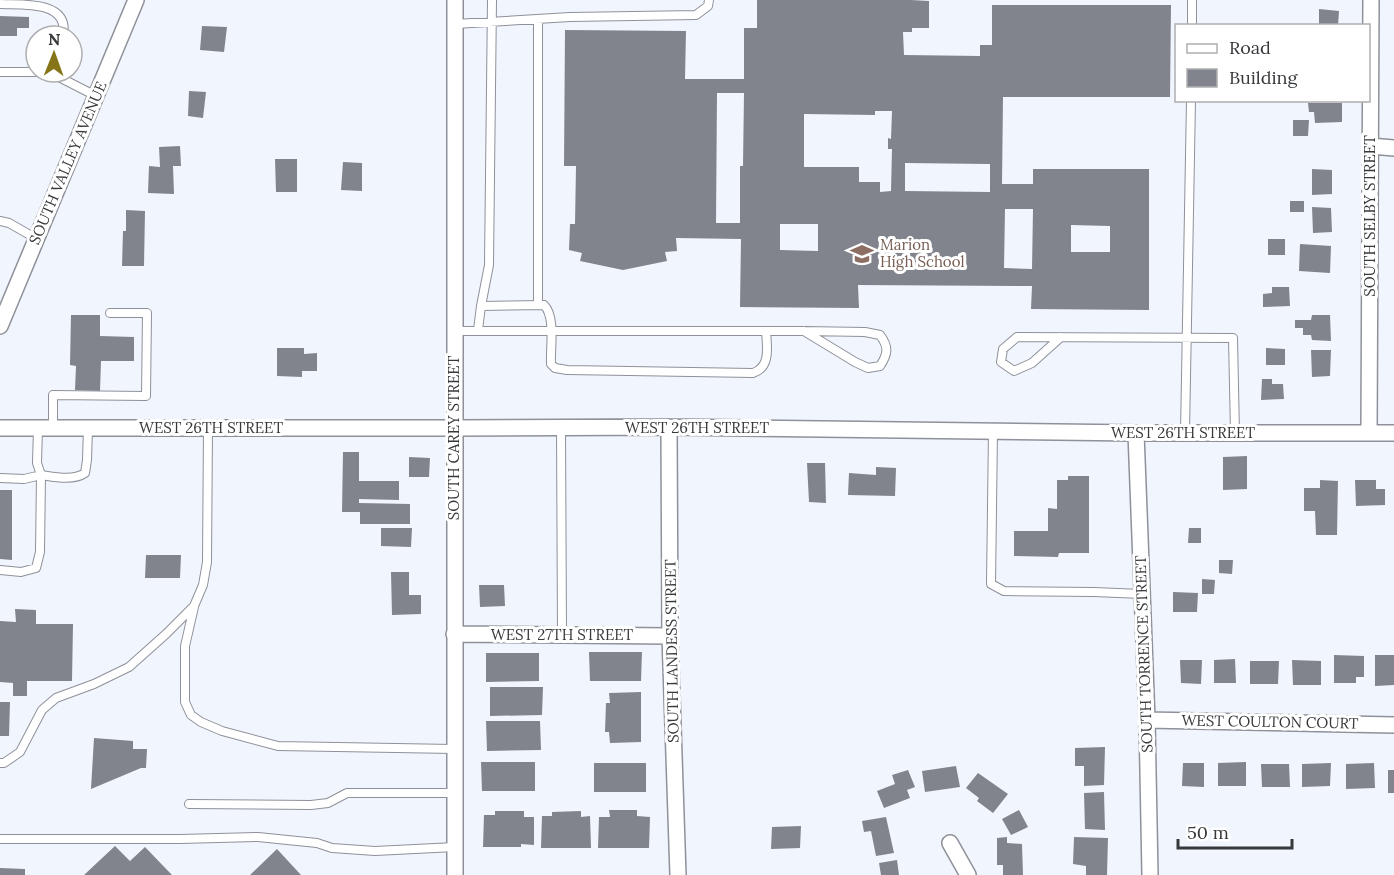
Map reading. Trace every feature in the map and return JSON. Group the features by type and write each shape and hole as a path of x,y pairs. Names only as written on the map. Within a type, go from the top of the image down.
{"street":[{"name":"SOUTH VALLEY AVENUE","path":"1,320 136,0"},
{"name":"SOUTH CAREY STREET","path":"455,0 455,875"},
{"name":"SOUTH SELBY STREET","path":"1369,433 1371,0"},
{"path":"1371,146 1394,148"},
{"name":"WEST 26TH STREET","path":"0,428 669,427 1136,433 1394,433"},
{"name":"SOUTH LANDESS STREET","path":"669,427 670,636 678,875"},
{"name":"SOUTH TORRENCE STREET","path":"1136,433 1147,720 1150,875"},
{"name":"WEST 27TH STREET","path":"454,634 670,636"},
{"name":"WEST COULTON COURT","path":"1147,720 1394,724"},
{"path":"950,843 968,875"}],"lane":[{"path":"478,330 489,265 492,0"},
{"path":"455,24 538,19 696,15 708,6 709,0"},
{"path":"1192,0 1192,24"},
{"path":"0,4 41,5 56,12 62,24"},
{"path":"538,19 538,304"},
{"path":"0,72 24,72"},
{"path":"74,84 96,96"},
{"path":"1185,433 1191,102"},
{"path":"0,221 9,223 37,239"},
{"path":"481,306 544,305 548,309 552,330 551,364 555,368 567,370 753,373 760,371 765,364 766,331"},
{"path":"0,570 21,572 36,568 40,552 38,463 53,395 146,396 147,313 110,313"},
{"path":"454,331 552,330 804,331 866,332 880,335 886,343 886,357 880,366 868,368 804,331"},
{"path":"1061,337 1032,363 1014,370 1001,362 1003,349 1017,337 1061,337 1187,339 1233,338 1235,433"},
{"path":"0,478 24,479 40,475 79,477 86,473 88,428"},
{"path":"208,428 207,562 203,585 194,606 185,646 185,702 191,715 222,731 278,746 454,749"},
{"path":"561,428 562,635"},
{"path":"993,431 991,584 1004,591 1142,594"},
{"path":"0,763 4,763 20,752 42,710 56,698 94,684 129,667 194,606"},
{"path":"189,804 311,805 328,803 347,793 455,793"},
{"path":"0,839 258,837 317,843 332,848 375,851 455,847"}],"building":[{"path":"757,0 929,1 929,28 912,28 912,32 903,32 904,55 980,56 980,45 992,45 992,5 1171,5 1170,97 1003,97 1002,184 1033,184 1033,169 1149,169 1149,310 1031,309 1032,286 858,285 859,308 740,307 741,239 676,238 677,251 665,252 667,261 623,270 580,261 582,253 569,250 570,224 575,224 576,166 564,166 565,30 686,31 685,79 744,79 744,28 757,28","holes":["717,93 744,93 740,223 716,223","875,111 892,111 891,139 888,138 888,149 892,149 891,191 880,192 880,182 859,182 859,167 804,167 804,114 875,115","905,163 990,164 990,192 905,191","1005,209 1033,209 1032,269 1004,268","780,224 818,224 818,251 780,250","1071,225 1110,226 1110,252 1071,252"]},
{"path":"1319,9 1339,11 1338,24 1319,24"},
{"path":"0,16 29,17 29,24 24,24 24,28 17,28 17,36 0,36"},
{"path":"202,26 227,27 224,52 200,50"},
{"path":"189,91 206,92 203,118 188,116"},
{"path":"1308,103 1342,103 1342,122 1315,123 1314,112 1309,112"},
{"path":"1293,120 1309,120 1308,136 1293,136"},
{"path":"180,146 181,166 173,166 174,194 148,193 149,166 160,167 159,147"},
{"path":"275,159 297,159 297,192 276,192"},
{"path":"343,162 362,163 362,191 341,190"},
{"path":"1312,169 1332,170 1332,194 1312,195"},
{"path":"1290,201 1304,201 1304,212 1290,212"},
{"path":"1312,207 1331,208 1332,232 1313,233"},
{"path":"126,210 145,211 144,266 122,266"},
{"path":"1268,239 1285,239 1285,255 1268,255"},
{"path":"1300,244 1331,246 1330,273 1299,271"},
{"path":"1272,287 1289,287 1290,306 1263,307 1263,294 1272,293"},
{"path":"71,315 100,315 100,336 134,337 134,361 101,361 100,391 75,390 76,366 70,365"},
{"path":"1312,315 1330,315 1331,341 1312,340 1311,335 1303,335 1303,328 1295,328 1295,320 1311,320"},
{"path":"277,348 304,348 304,354 317,353 317,371 302,371 302,377 277,376"},
{"path":"1266,348 1285,349 1285,365 1266,365"},
{"path":"1311,350 1331,350 1330,376 1312,377"},
{"path":"1262,379 1272,379 1272,384 1283,384 1284,399 1261,400"},
{"path":"343,452 359,452 359,481 399,481 399,500 359,499 359,503 410,504 410,524 360,524 360,512 342,512"},
{"path":"1247,456 1247,489 1223,490 1223,457"},
{"path":"409,457 430,458 429,477 409,477"},
{"path":"807,463 825,463 826,503 809,502"},
{"path":"876,467 896,468 895,496 848,495 849,473 876,475"},
{"path":"1068,476 1089,476 1089,553 1059,553 1058,557 1014,556 1014,531 1048,531 1048,508 1057,509 1057,480 1068,480"},
{"path":"1320,480 1338,481 1337,535 1316,535 1315,511 1304,511 1304,488 1320,488"},
{"path":"1355,480 1376,480 1376,489 1385,489 1385,505 1356,506"},
{"path":"0,490 12,490 12,560 0,559"},
{"path":"381,528 412,528 411,547 381,546"},
{"path":"1189,528 1201,528 1201,543 1188,543"},
{"path":"146,555 181,555 180,578 145,578"},
{"path":"1219,560 1233,560 1232,574 1219,573"},
{"path":"391,572 409,572 409,595 421,595 421,614 392,615"},
{"path":"1202,579 1215,580 1214,594 1202,594"},
{"path":"479,585 504,585 505,606 480,607"},
{"path":"1173,592 1198,593 1197,612 1173,612"},
{"path":"15,609 36,610 36,624 73,624 72,681 27,681 27,696 13,696 13,683 0,682 0,621 16,622"},
{"path":"589,652 642,652 641,681 590,681"},
{"path":"486,653 539,653 539,681 486,682"},
{"path":"1334,655 1364,656 1364,677 1356,677 1356,683 1334,683"},
{"path":"1375,655 1394,655 1394,685 1375,686"},
{"path":"1235,659 1236,683 1214,683 1214,660"},
{"path":"1180,660 1202,660 1201,684 1181,683"},
{"path":"1292,660 1321,661 1321,685 1293,685"},
{"path":"1250,661 1279,661 1278,684 1250,684"},
{"path":"490,687 543,687 542,715 490,716"},
{"path":"641,692 641,742 610,743 609,732 605,732 606,703 610,703 609,693"},
{"path":"0,702 10,702 9,736 0,736"},
{"path":"486,721 540,721 541,750 487,751"},
{"path":"94,738 133,741 133,749 147,749 146,768 91,789"},
{"path":"1105,747 1104,785 1084,786 1084,766 1075,766 1075,748"},
{"path":"481,762 535,762 535,791 482,791"},
{"path":"1246,762 1246,786 1218,786 1218,763"},
{"path":"594,763 646,763 646,792 594,792"},
{"path":"1183,763 1204,763 1204,787 1182,786"},
{"path":"1331,763 1330,786 1302,787 1302,764"},
{"path":"1374,763 1375,788 1346,789 1346,764"},
{"path":"1261,764 1289,764 1290,787 1262,787"},
{"path":"956,766 960,787 925,792 922,771"},
{"path":"908,770 915,787 907,790 910,798 884,808 877,791 895,784 892,775"},
{"path":"1388,770 1394,770 1394,793 1388,793"},
{"path":"978,773 1008,794 993,813 977,801 979,798 966,788"},
{"path":"1104,792 1105,830 1085,829 1084,793"},
{"path":"609,810 637,810 637,816 650,817 649,848 598,848 599,817 610,817"},
{"path":"1019,810 1028,827 1011,835 1002,819"},
{"path":"495,811 524,811 524,817 534,817 534,845 483,847 484,815 495,815"},
{"path":"581,811 581,817 590,816 591,848 541,848 542,816 552,816 552,812"},
{"path":"886,817 894,853 876,856 871,831 864,832 862,821"},
{"path":"801,826 800,848 771,849 772,827"},
{"path":"1007,837 1007,843 1022,844 1023,875 1003,875 1003,865 997,865 997,838"},
{"path":"1074,837 1108,838 1107,875 1086,875 1086,866 1073,864"},
{"path":"115,846 130,861 145,847 172,875 84,875"},
{"path":"277,849 301,875 250,875"},
{"path":"897,860 899,875 881,875 879,863"},
{"path":"0,868 25,869 25,875 0,875"}],"place":[{"name":"Marion High School","path":"862,254"}]}
